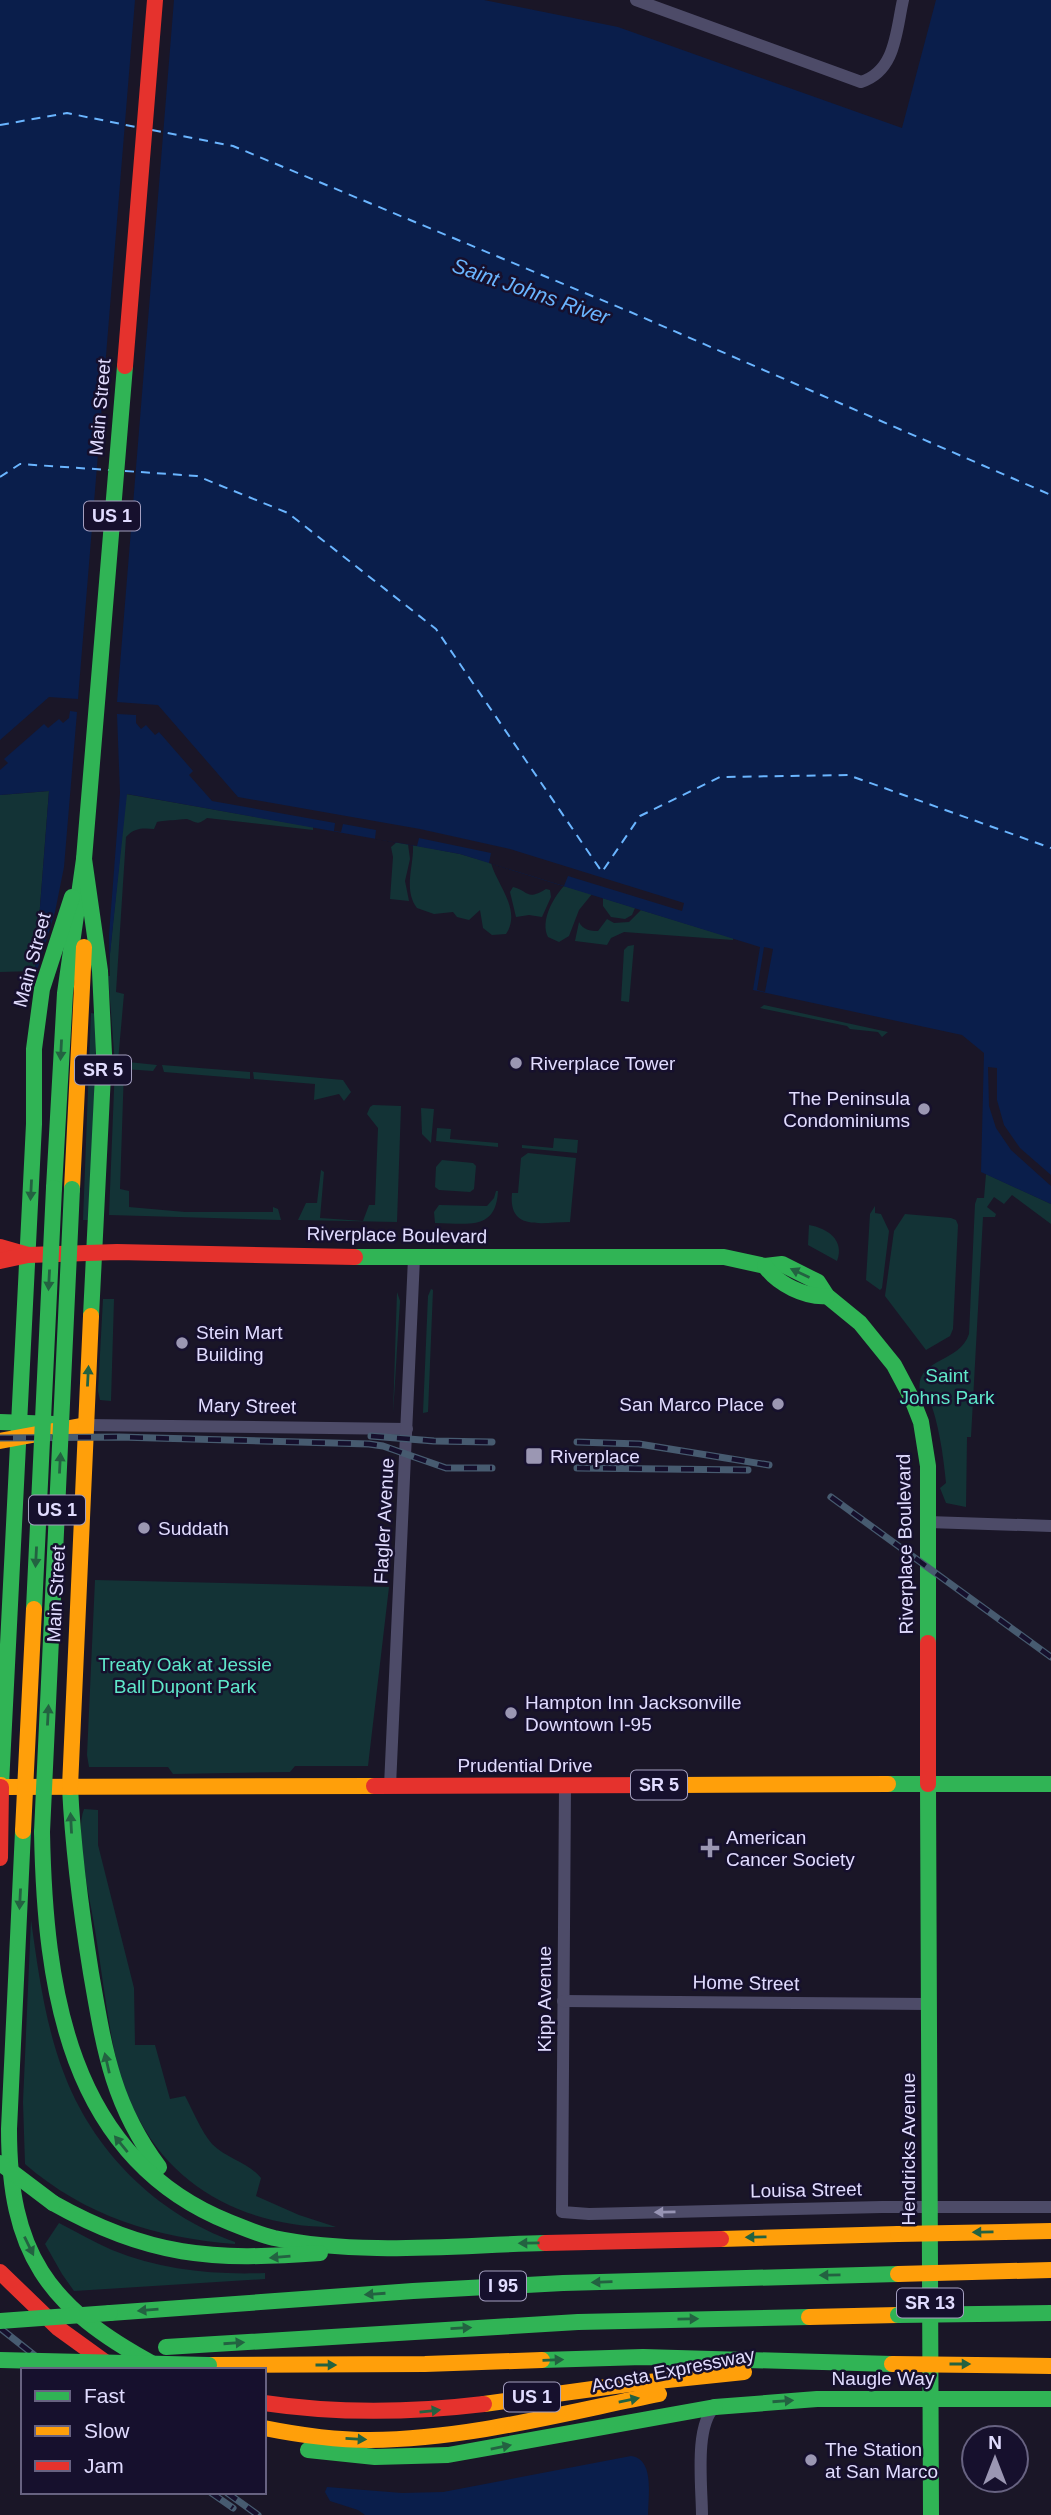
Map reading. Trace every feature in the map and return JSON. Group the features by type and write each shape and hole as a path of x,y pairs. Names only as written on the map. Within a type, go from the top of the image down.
{"main road":[{"name":"Main Street","path":"155,0 84,859 101,985 103,1063 70,1787 80,1907 102,2037 115,2092 129,2125 151,2157 179,2189 213,2216"},
{"name":"Main Street","path":"0,1858 1,1787 34,1125 34,1049 45,980 84,859"},
{"name":"US 1","path":"84,859 54,1188 10,2109 12,2176 16,2216 25,2239 38,2265 68,2305 106,2337 161,2368"},
{"name":"US 1","path":"74,983 72,1189 42,1832 44,1913 64,2027 82,2080 104,2121 133,2158 170,2191 213,2216 249,2231 288,2240 397,2247 1051,2231"},
{"path":"0,1247 28,1255"},
{"name":"Riverplace Boulevard","path":"28,1255 94,1253 414,1258 699,1256 724,1257 765,1266 782,1264 818,1282 827,1296 860,1323 890,1359 921,1422 928,1466 928,1784"},
{"path":"0,1261 28,1255"},
{"name":"Mary Street","path":"0,1422 19,1431"},
{"name":"Mary Street","path":"0,1441 19,1431 86,1425"},
{"path":"11,1599 77,1601"},
{"path":"5,1722 17,1747 36,1753 50,1751 58,1746 71,1726"},
{"name":"Hendricks Avenue","path":"928,1784 930,2515"},
{"name":"Prudential Drive","path":"1,1787 1051,1784"},
{"path":"0,2143 16,2216"},
{"path":"0,2163 52,2203 79,2219 118,2237 161,2250 254,2259 397,2247"},
{"name":"I 95","path":"0,2321 481,2287 1051,2270"},
{"path":"0,2272 58,2328 114,2368"},
{"name":"I 95","path":"0,2359 558,2323 1051,2313"},
{"path":"0,2359 209,2365 439,2364 643,2357 892,2364"},
{"name":"US 1","path":"266,2403 329,2413 394,2414 664,2379 800,2368 892,2364 1051,2366"},
{"name":"Acosta Expressway","path":"266,2428 356,2439 438,2436 800,2368"},
{"name":"Naugle Way","path":"266,2440 308,2450 349,2456 399,2458 486,2450 715,2407 803,2400 1051,2399"}],"street":[{"path":"641,1 861,82 877,74 888,62 903,0"},
{"name":"Flagler Avenue","path":"390,1786 414,1258"},
{"name":"Mary Street","path":"86,1425 407,1429"},
{"path":"928,1522 1051,1525"},
{"name":"Kipp Avenue","path":"562,2212 565,1786"},
{"name":"Home Street","path":"563,2001 929,2004"},
{"name":"Louisa Street","path":"562,2212 589,2214 1051,2207"},
{"path":"702,2515 702,2443 706,2418 715,2407"}],"green space":[{"path":"49,791 35,971 0,972 0,795"},
{"path":"126,794 313,827 313,830 207,818 198,823 185,819 157,822 154,829 138,829 126,837 116,992 124,994 118,1061 157,1065 153,1071 124,1069 120,1189 129,1191 129,1207 185,1212 273,1212 273,1207 278,1209 281,1220 109,1215 115,1065 108,973"},
{"path":"397,842 408,844 410,859 405,881 409,901 390,899 393,857 391,847"},
{"path":"413,845 491,863 510,907 510,925 506,934 492,935 483,928 480,910 469,920 457,917 453,912 434,914 417,908 410,886"},
{"path":"564,886 592,894 579,910 569,936 559,942 548,937 546,924 552,903"},
{"path":"513,887 531,895 550,890 551,897 542,917 516,917 510,892"},
{"path":"603,898 635,908 632,915 625,919 611,917 603,906"},
{"path":"641,910 733,940 624,932 611,938 607,945 575,941 579,922 587,930 598,931 607,919 614,923 629,922"},
{"path":"634,945 629,1002 621,1001 624,950"},
{"path":"764,1005 888,1032 882,1037 878,1032 850,1029 847,1026 760,1008"},
{"path":"91,1013 97,1014 90,1220 83,1220"},
{"path":"162,1065 250,1072 250,1079 164,1072"},
{"path":"253,1072 343,1080 351,1092 344,1101 339,1094 314,1100 315,1084 254,1079"},
{"path":"373,1105 401,1106 397,1222 298,1220 306,1203 317,1203 321,1170 324,1172 320,1218 363,1221 369,1205 375,1205 378,1128 367,1114"},
{"path":"421,1108 434,1109 431,1143 422,1134"},
{"path":"437,1128 451,1129 450,1139 498,1143 498,1147 436,1141"},
{"path":"554,1138 578,1140 577,1153 522,1148 522,1145 553,1148"},
{"path":"528,1153 576,1158 570,1222 529,1222 515,1214 512,1193 518,1193 521,1158"},
{"path":"442,1160 473,1163 476,1166 474,1189 470,1192 439,1190 435,1187 436,1167"},
{"name":"Saint Johns Park","path":"986,1174 1051,1204 1051,1224 1012,1195 1004,1204 994,1197 987,1207 996,1214 995,1217 983,1217 971,1437 967,1437 966,1507 946,1503 940,1488 946,1483 940,1439 928,1395 920,1392 920,1381 930,1367 964,1344 969,1334 975,1204 977,1198 984,1198"},
{"path":"496,1191 496,1204 485,1219 468,1224 435,1223 434,1212 439,1205 487,1206"},
{"path":"875,1206 875,1213 881,1214 889,1231 880,1290 866,1280 870,1214"},
{"path":"905,1214 951,1218 956,1220 958,1225 953,1329 950,1336 926,1350 885,1296 894,1231"},
{"path":"809,1225 833,1236 839,1247 837,1261 808,1245"},
{"path":"431,1289 428,1412 423,1413 428,1296"},
{"path":"397,1292 400,1301 393,1414"},
{"path":"103,1299 114,1299 111,1401 100,1400 98,1391"},
{"name":"Treaty Oak at Jessie Ball Dupont Park","path":"95,1580 389,1587 368,1766 295,1766 290,1772 173,1774 168,1767 89,1767 87,1755"},
{"path":"84,1809 98,1810 98,1845 134,1988 135,2045 155,2045 170,2099 185,2096 212,2144 261,2178 256,2196 299,2215 336,2227 277,2221 222,2202 176,2169 156,2147 140,2121 125,2093 111,2033 84,1868 81,1820"},
{"path":"31,1920 51,2034 75,2100 91,2127 130,2176 154,2196 179,2215 235,2244 177,2236 123,2221 72,2198 25,2164 23,2102"},
{"path":"59,2223 112,2250 149,2262 207,2272 265,2273 265,2279 74,2291 45,2244"}],"water":[{"name":"Saint Johns River","path":"0,0 484,0 618,27 902,128 936,0 1051,0 1051,1204 981,1172 984,1053 962,1035 753,990 760,947 460,854 127,794 108,973 35,971 49,791 0,795"},
{"path":"631,2456 639,2459 647,2471 648,2515 365,2515 330,2501 325,2492 327,2487 402,2493 443,2492"}],"pier":[{"path":"135,0 174,0 117,702 158,705 238,797 420,829 510,849 684,903 682,911 568,876 564,886 489,863 491,853 419,838 417,846 375,839 376,830 343,824 341,832 334,831 335,823 212,801 189,775 193,771 159,732 155,735 146,725 141,729 136,723 136,715 117,714 120,793 109,935 110,976 36,974 55,912 64,867 77,712 70,711 69,718 63,723 59,719 48,728 44,724 4,759 8,763 0,770 0,740 49,697 78,699"},
{"path":"764,947 773,949 765,992 757,990"},
{"path":"988,1067 997,1068 997,1100 1004,1125 1020,1148 1051,1175 1051,1186 1011,1150 996,1128 989,1106"}],"ferry route":[{"path":"0,125 67,113 136,127"},
{"path":"152,130 233,146 628,311 1051,495"},
{"path":"0,477 20,464 109,470"},
{"path":"125,471 197,476 288,513 436,629 602,872 640,816 720,777 848,775 1051,848"}],"railway":[{"path":"371,1436 492,1442"},
{"path":"0,1438 119,1437 369,1444 383,1446 446,1468 492,1468"},
{"path":"577,1442 639,1444 769,1465"},
{"path":"577,1468 748,1470"},
{"path":"831,1497 1051,1657"},
{"path":"0,2328 50,2368"},
{"path":"213,2494 233,2508"},
{"path":"229,2494 258,2515"}],"traffic: fast":[{"path":"91,1316 104,1054 100,971 84,859 125,366"},
{"path":"54,1188 65,993 84,859"},
{"path":"1,1785 34,1124 34,1049 42,989 72,897"},
{"path":"34,1609 54,1188"},
{"path":"42,1832 72,1189"},
{"path":"355,1257 724,1257 765,1266 782,1264 818,1282 827,1296 860,1323 894,1365 921,1422 928,1466 928,1643"},
{"path":"765,1266 784,1284 810,1295 827,1296"},
{"path":"0,1422 55,1424"},
{"path":"888,1784 1051,1784"},
{"path":"928,1784 931,2515"},
{"path":"70,1787 81,1904 100,2026 120,2098 130,2121 159,2167"},
{"path":"23,1831 9,2129 11,2172 17,2210 27,2243 42,2272 61,2298 87,2321 155,2365"},
{"path":"42,1832 50,1949 60,2006 76,2060 99,2111 132,2155 175,2193 251,2231 307,2243 375,2248 545,2243"},
{"path":"0,2163 53,2203"},
{"path":"53,2203 120,2235 182,2251 246,2256 320,2253"},
{"path":"110,2313 563,2283 898,2274"},
{"path":"0,2321 110,2313"},
{"path":"898,2315 1051,2313"},
{"path":"166,2347 578,2322 809,2317"},
{"path":"542,2360 643,2357 892,2364"},
{"path":"0,2360 209,2365"},
{"path":"715,2407 817,2399 1051,2399"},
{"path":"308,2450 375,2457 448,2455 715,2407"}],"traffic: slow":[{"path":"72,1189 84,947"},
{"path":"70,1787 91,1316"},
{"path":"0,1441 86,1425"},
{"path":"23,1831 34,1609"},
{"path":"676,1785 888,1784"},
{"path":"1,1785 374,1786"},
{"path":"898,2234 1051,2231"},
{"path":"721,2239 898,2234"},
{"path":"898,2274 1051,2270"},
{"path":"809,2317 898,2315"},
{"path":"209,2365 425,2364 542,2360"},
{"path":"892,2364 1051,2366"},
{"path":"484,2404 629,2384 744,2372"},
{"path":"266,2428 343,2439 407,2439 516,2424 659,2394"}],"traffic: jam":[{"path":"125,366 155,0"},
{"path":"0,1247 28,1255"},
{"path":"0,1261 28,1255 117,1252 355,1257"},
{"path":"928,1643 928,1784"},
{"path":"374,1786 676,1785"},
{"path":"0,1858 1,1787"},
{"path":"545,2243 721,2239"},
{"path":"0,2272 58,2328 112,2367"},
{"path":"266,2403 374,2411 484,2404"}],"place":[{"name":"Riverplace Tower","path":"516,1063"},
{"name":"The Peninsula Condominiums","path":"924,1109"},
{"name":"Stein Mart Building","path":"182,1343"},
{"name":"San Marco Place","path":"778,1404"},
{"name":"Riverplace","path":"534,1456"},
{"name":"Suddath","path":"144,1528"},
{"name":"Hampton Inn Jacksonville Downtown I-95","path":"511,1713"},
{"name":"American Cancer Society","path":"710,1848"},
{"name":"The Station at San Marco","path":"811,2460"}]}
